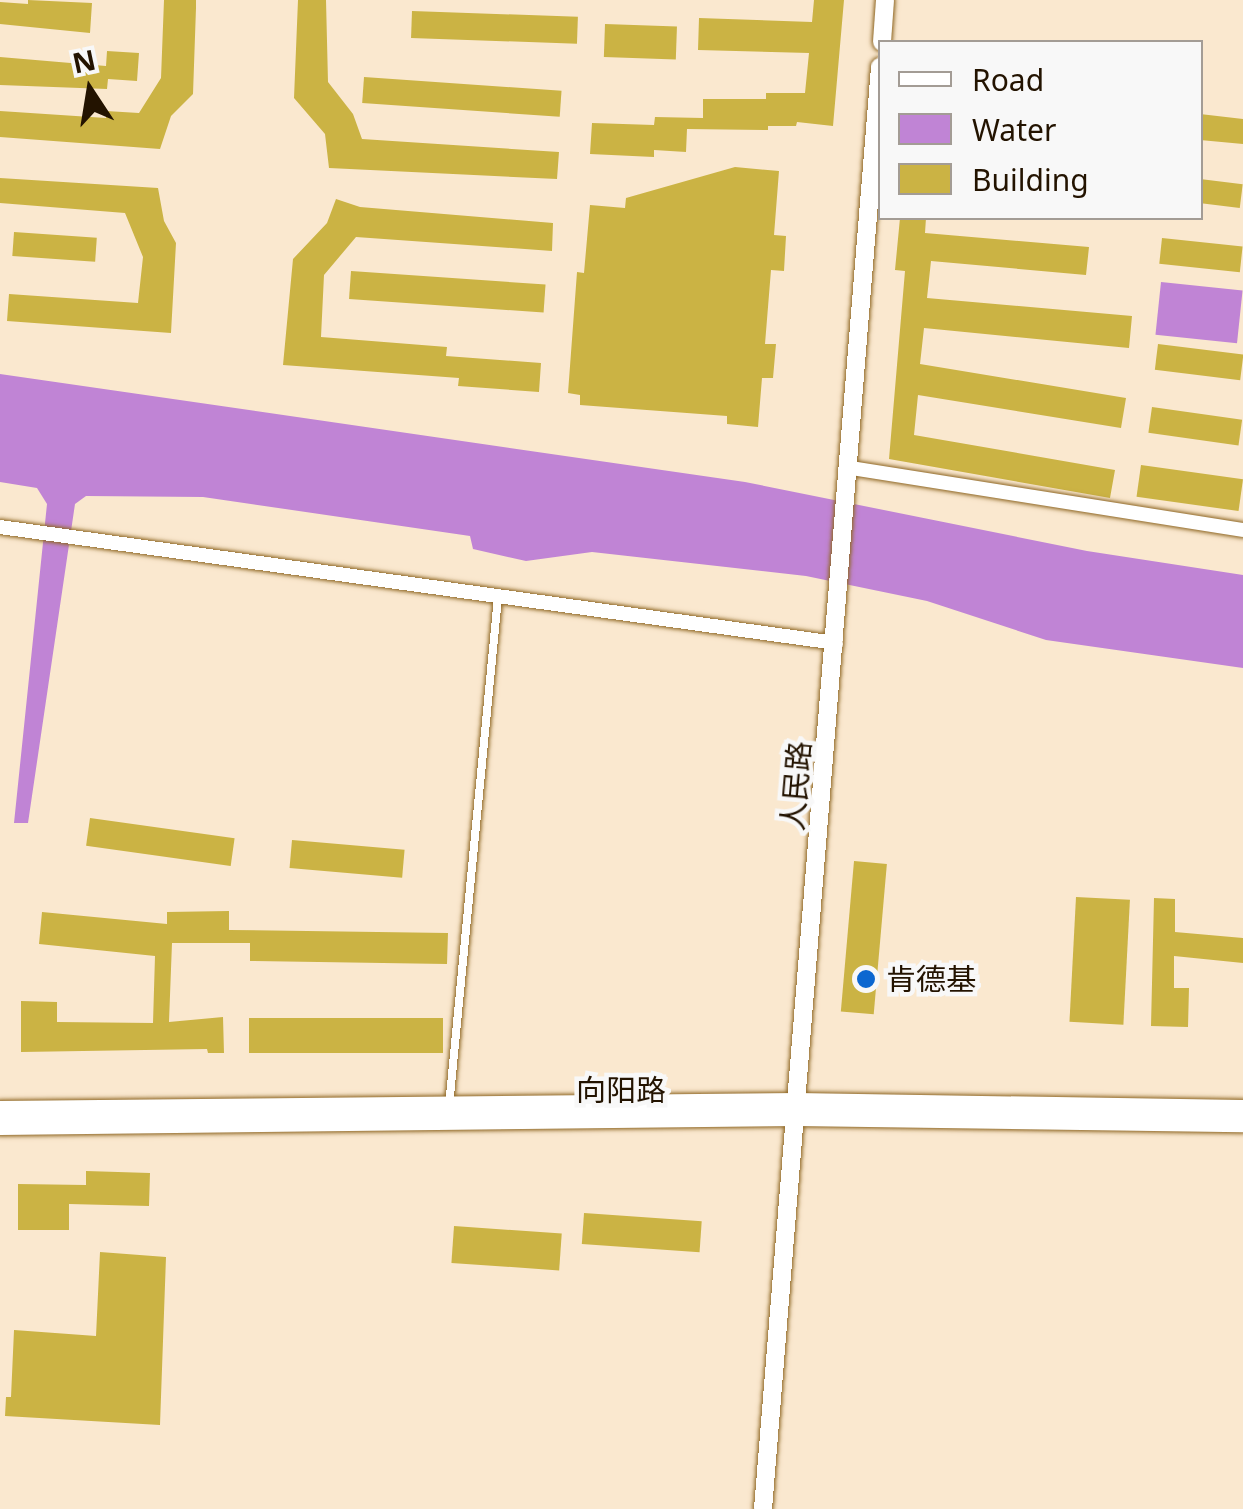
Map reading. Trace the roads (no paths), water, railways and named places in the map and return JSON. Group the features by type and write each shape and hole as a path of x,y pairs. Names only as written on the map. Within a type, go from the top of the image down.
{"street":[{"path":"882,40 886,0"},
{"name":"人民路","path":"763,1509 878,93"},
{"path":"850,468 1243,530"},
{"path":"0,527 499,593 836,643"},
{"name":"向阳路","path":"0,1110 449,1106 1243,1109"},
{"name":"向阳路","path":"0,1126 796,1110 1243,1124"}],"lane":[{"path":"449,1106 499,593"}],"water":[{"path":"1161,282 1243,291 1237,343 1155,335"},
{"path":"0,374 745,482 1087,551 1243,575 1243,668 1046,640 927,601 806,576 592,552 526,561 473,549 470,536 203,497 86,496 75,504 28,823 14,823 47,504 37,488 0,482"}],"place":[{"name":"肯德基","path":"866,979"}]}
